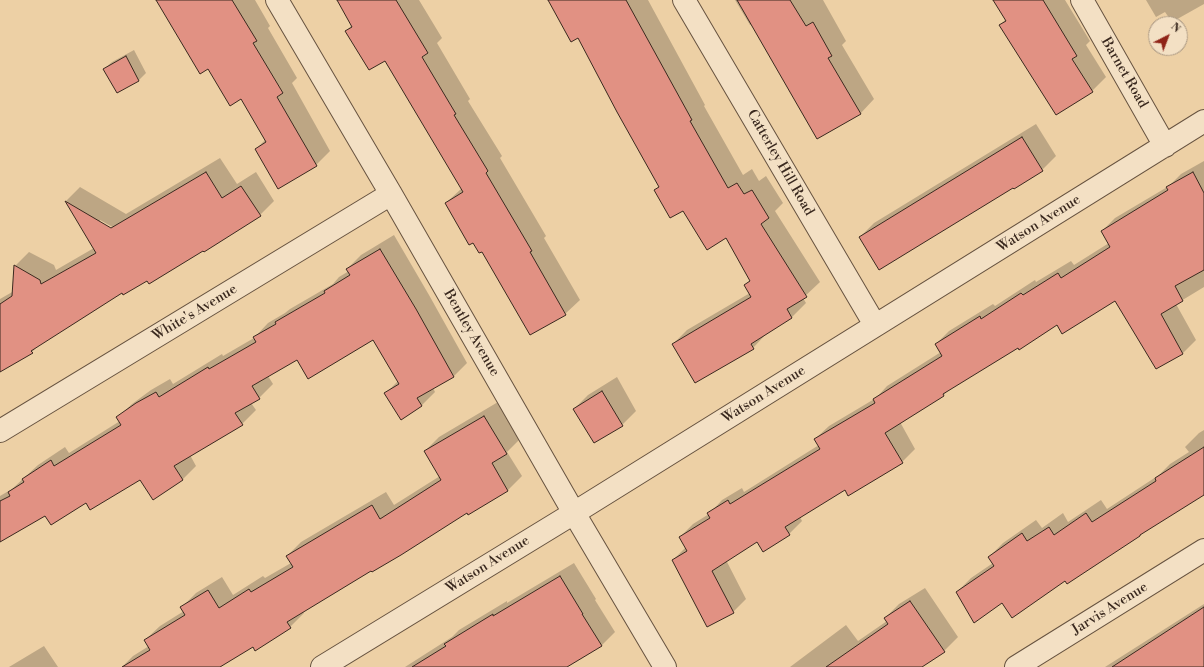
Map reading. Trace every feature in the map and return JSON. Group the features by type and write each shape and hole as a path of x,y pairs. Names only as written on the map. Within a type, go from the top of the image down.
{"street":[{"name":"Bentley Avenue","path":"277,0 391,194 574,513 665,667"},
{"name":"Catterley Hill Road","path":"684,0 875,325"},
{"name":"Barnet Road","path":"1082,0 1165,146"},
{"name":"Watson Avenue","path":"322,667 574,513 1204,121"},
{"name":"White's Avenue","path":"0,431 391,194"},
{"name":"Jarvis Avenue","path":"1016,667 1204,550"}],"building":[{"path":"156,0 232,0 257,41 253,43 283,93 277,97 317,166 278,189 255,149 266,142 241,99 230,106 208,69 200,74"},
{"path":"337,0 396,0 428,53 422,57 456,114 454,115 488,171 486,173 532,251 530,252 566,315 530,335 482,252 479,253 473,243 469,245 445,203 463,192 385,61 369,70 345,31 352,27"},
{"path":"548,0 626,0 692,120 690,121 728,188 737,183 744,194 752,190 769,218 761,224 807,297 787,309 792,318 751,344 754,349 695,383 672,344 751,297 744,285 750,281 726,238 707,250 683,211 670,218 654,190 659,187 578,38 571,42"},
{"path":"737,0 790,0 806,26 813,22 832,56 828,58 861,114 817,139"},
{"path":"993,0 1043,0 1077,56 1072,59 1093,92 1056,115 999,25 1006,21"},
{"path":"126,56 139,81 117,93 103,69"},
{"path":"1022,137 1043,171 879,270 859,237"},
{"path":"206,172 222,198 241,186 261,216 149,284 147,281 123,295 122,293 31,351 33,353 0,372 0,304 12,296 14,265 40,280 41,284 96,253 65,201 111,228"},
{"path":"1193,172 1204,193 1204,270 1175,286 1183,301 1161,314 1183,354 1156,369 1115,301 1062,334 1057,325 1019,350 1018,348 943,394 944,396 885,433 903,463 848,496 845,490 785,527 790,535 763,552 757,542 712,571 734,613 707,627 672,560 687,551 679,537 710,518 707,513 728,500 730,504 820,449 814,439 875,403 873,399 942,356 935,344 980,316 981,319 1021,293 1023,295 1058,273 1061,278 1110,247 1101,231 1168,190 1166,187"},
{"path":"380,249 454,377 417,398 422,406 401,420 384,393 399,384 373,340 308,379 297,360 252,386 260,399 235,413 243,425 174,466 183,480 153,500 140,480 90,510 86,503 51,525 45,516 0,542 0,501 10,496 8,492 24,482 22,479 51,460 54,466 121,425 116,417 136,403 156,392 159,397 208,367 209,369 256,342 253,337 276,324 275,322 325,293 324,291 350,275 346,269"},
{"path":"602,391 623,426 594,443 573,409"},
{"path":"484,416 507,454 492,463 508,491 468,515 467,513 401,555 372,572 371,571 287,622 291,628 255,651 253,647 220,667 122,667 150,650 144,640 185,615 180,607 208,590 219,608 249,589 251,592 293,567 286,556 372,505 380,519 441,480 424,451"},
{"path":"1204,447 1204,495 1140,535 1067,584 1065,581 1012,618 1002,603 974,623 956,592 994,566 988,557 1022,533 1027,541 1049,527 1054,535 1086,513 1092,522 1156,481 1155,478"},
{"path":"560,576 602,646 567,667 412,667 446,646 444,644"},
{"path":"910,601 945,652 922,667 826,667 888,624 884,618"},
{"path":"1204,607 1204,667 1112,667"}]}
